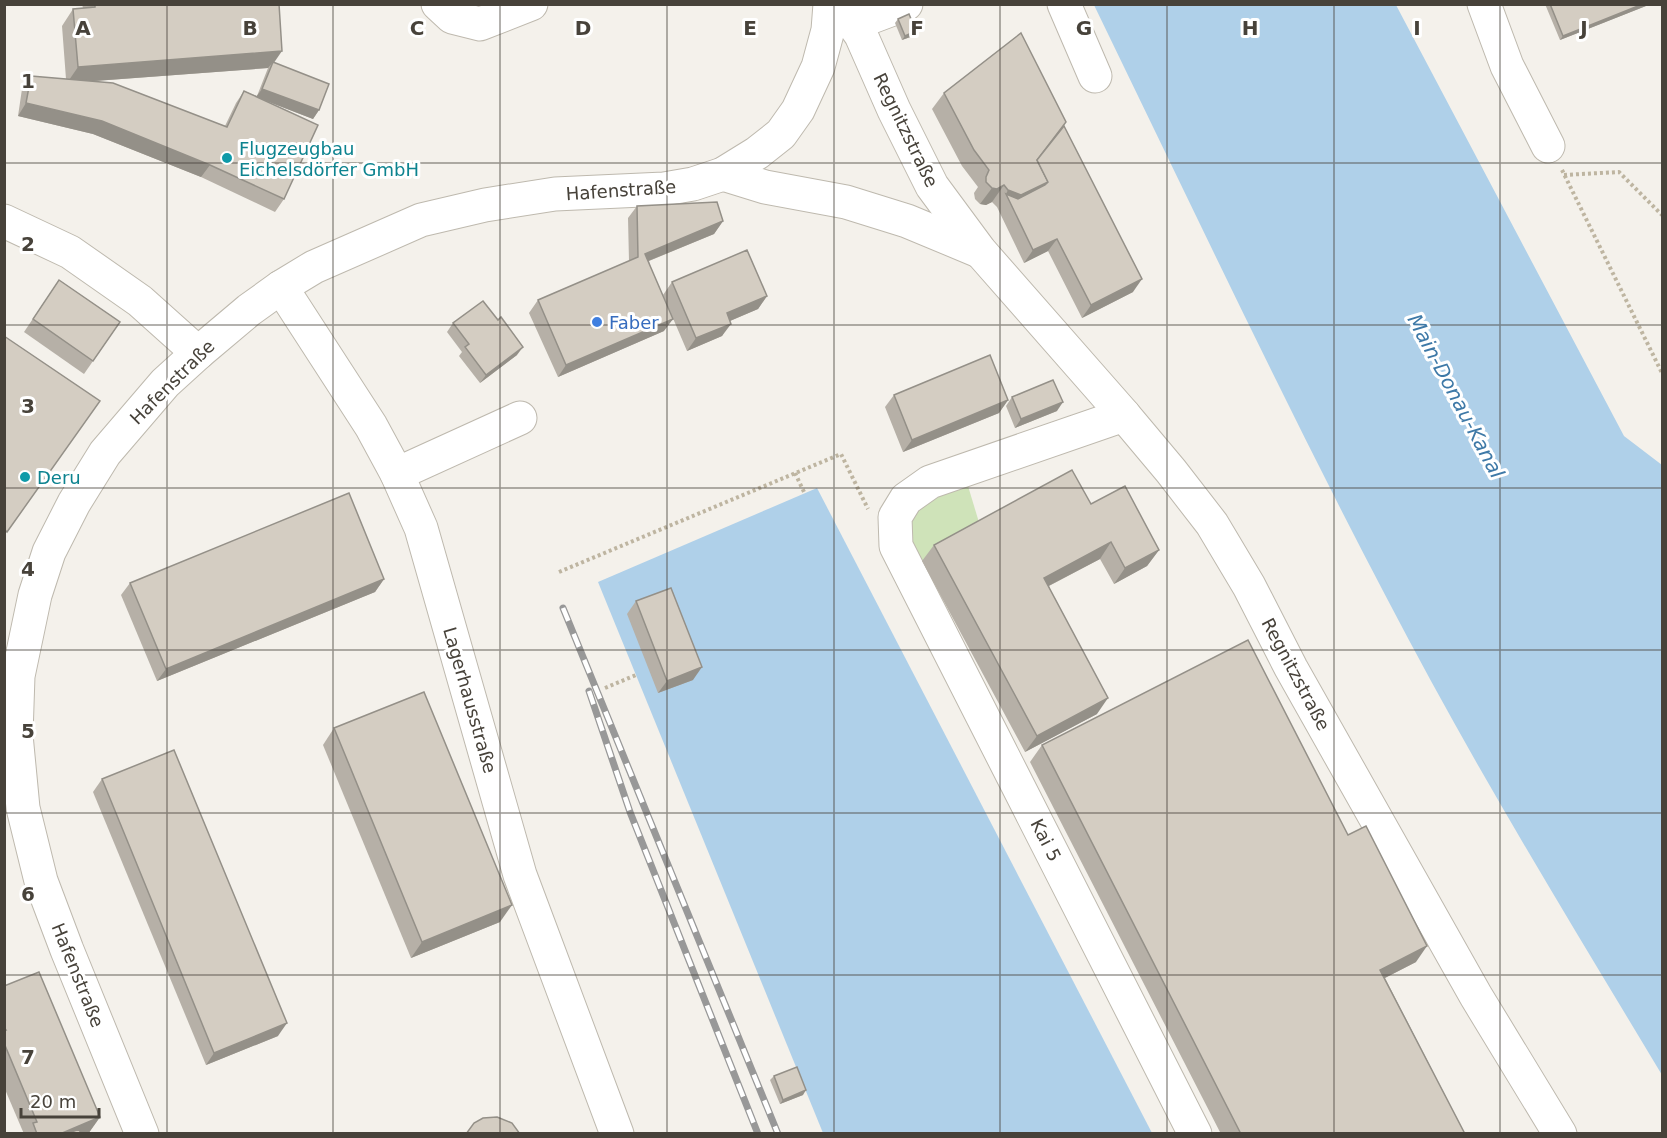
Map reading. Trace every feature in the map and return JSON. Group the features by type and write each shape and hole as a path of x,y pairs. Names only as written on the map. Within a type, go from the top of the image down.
{"street":[{"path":"438,4 452,17 480,24 531,4"},
{"path":"841,11 906,4"},
{"path":"1064,4 1095,76"},
{"path":"1484,4 1507,66 1548,146"},
{"name":"Hafenstraße","path":"142,1134 41,880 24,808 16,735 18,676 34,595 49,552 105,453 165,384 198,353 249,310 314,267 421,220 485,205 555,195 664,189 693,184 723,174 758,153 781,134 798,110 818,67 828,30 841,11"},
{"name":"Regnitzstraße","path":"841,11 861,35 894,110 932,186 980,251 1124,415 1212,524 1249,586 1291,668 1470,985 1560,1134"},
{"name":"Regnitzstraße","path":"723,174 765,187 846,202 907,221 980,251"},
{"path":"4,221 70,252 140,301 198,353"},
{"name":"Lagerhausstraße","path":"281,287 371,426 397,474 421,528 520,875 618,1134"},
{"path":"896,531 906,499 930,482 1124,415"},
{"path":"397,474 520,418"},
{"name":"Kai 5","path":"896,531 1195,1134"}],"path":[{"path":"1548,146 1662,373"},
{"path":"1564,175 1619,172 1662,215"},
{"path":"559,572 841,454 870,513 896,531"},
{"path":"795,473 804,492"},
{"path":"604,688 636,675"}],"green space":[{"path":"965,476 981,529 914,566 906,524 915,507"}],"water":[{"name":"Main-Donau-Kanal","path":"1094,5 1396,5 1624,436 1662,465 1662,1075 1487,781 1431,681 1343,514"},
{"path":"817,488 1152,1133 823,1133 598,582"}],"building":[{"path":"95,4 279,4 282,51 78,67 73,9 95,7"},
{"path":"1550,4 1643,4 1563,36"},
{"path":"909,14 916,31 905,36 898,19"},
{"path":"1021,33 1066,122 1037,160 1048,182 1021,195 1008,190 1004,185 997,189 992,188 986,182 989,170 974,150 944,93"},
{"path":"273,62 329,84 319,110 262,89"},
{"name":"Flugzeugbau Eichelsdörfer GmbH","path":"31,76 113,83 227,127 244,91 318,125 284,199 210,165 102,121 26,103"},
{"path":"1064,126 1142,279 1091,305 1057,239 1033,250 1006,194 1018,199 1048,182 1037,160"},
{"path":"717,202 723,221 645,254 673,319 566,365 538,300 638,257 637,206"},
{"path":"747,250 767,296 727,313 731,324 696,338 672,282"},
{"path":"59,280 120,322 93,361 33,319"},
{"path":"483,301 498,320 501,317 523,347 486,375 465,347 469,344 453,323"},
{"name":"Deru","path":"4,336 100,401 7,532 4,529"},
{"path":"990,355 1008,400 912,440 894,395"},
{"path":"1053,380 1063,402 1021,419 1012,397"},
{"path":"1072,470 1091,504 1125,486 1159,550 1125,568 1111,542 1044,578 1108,698 1037,736 934,545"},
{"path":"349,493 384,579 166,669 130,583"},
{"path":"671,588 702,667 667,681 636,601"},
{"path":"1248,640 1348,835 1366,826 1427,946 1380,970 1465,1134 1241,1134 1042,745"},
{"path":"424,692 512,905 422,942 334,728"},
{"path":"174,750 287,1023 214,1053 102,779"},
{"path":"39,972 100,1117 60,1134 37,1134 33,1123 37,1122 4,1043 4,1030 6,1030 4,1027 4,986"},
{"path":"797,1067 806,1090 783,1100 774,1076"},
{"path":"497,1117 512,1123 520,1134 466,1134 474,1123 483,1118"},
{"path":"79,1129 81,1134 67,1134"}],"railway":[{"path":"563,608 778,1134"},
{"path":"589,691 630,812 758,1134"}],"place":[{"name":"Flugzeugbau Eichelsdörfer GmbH","path":"227,158"},
{"name":"Faber","path":"597,322"},
{"name":"Deru","path":"25,477"}]}
